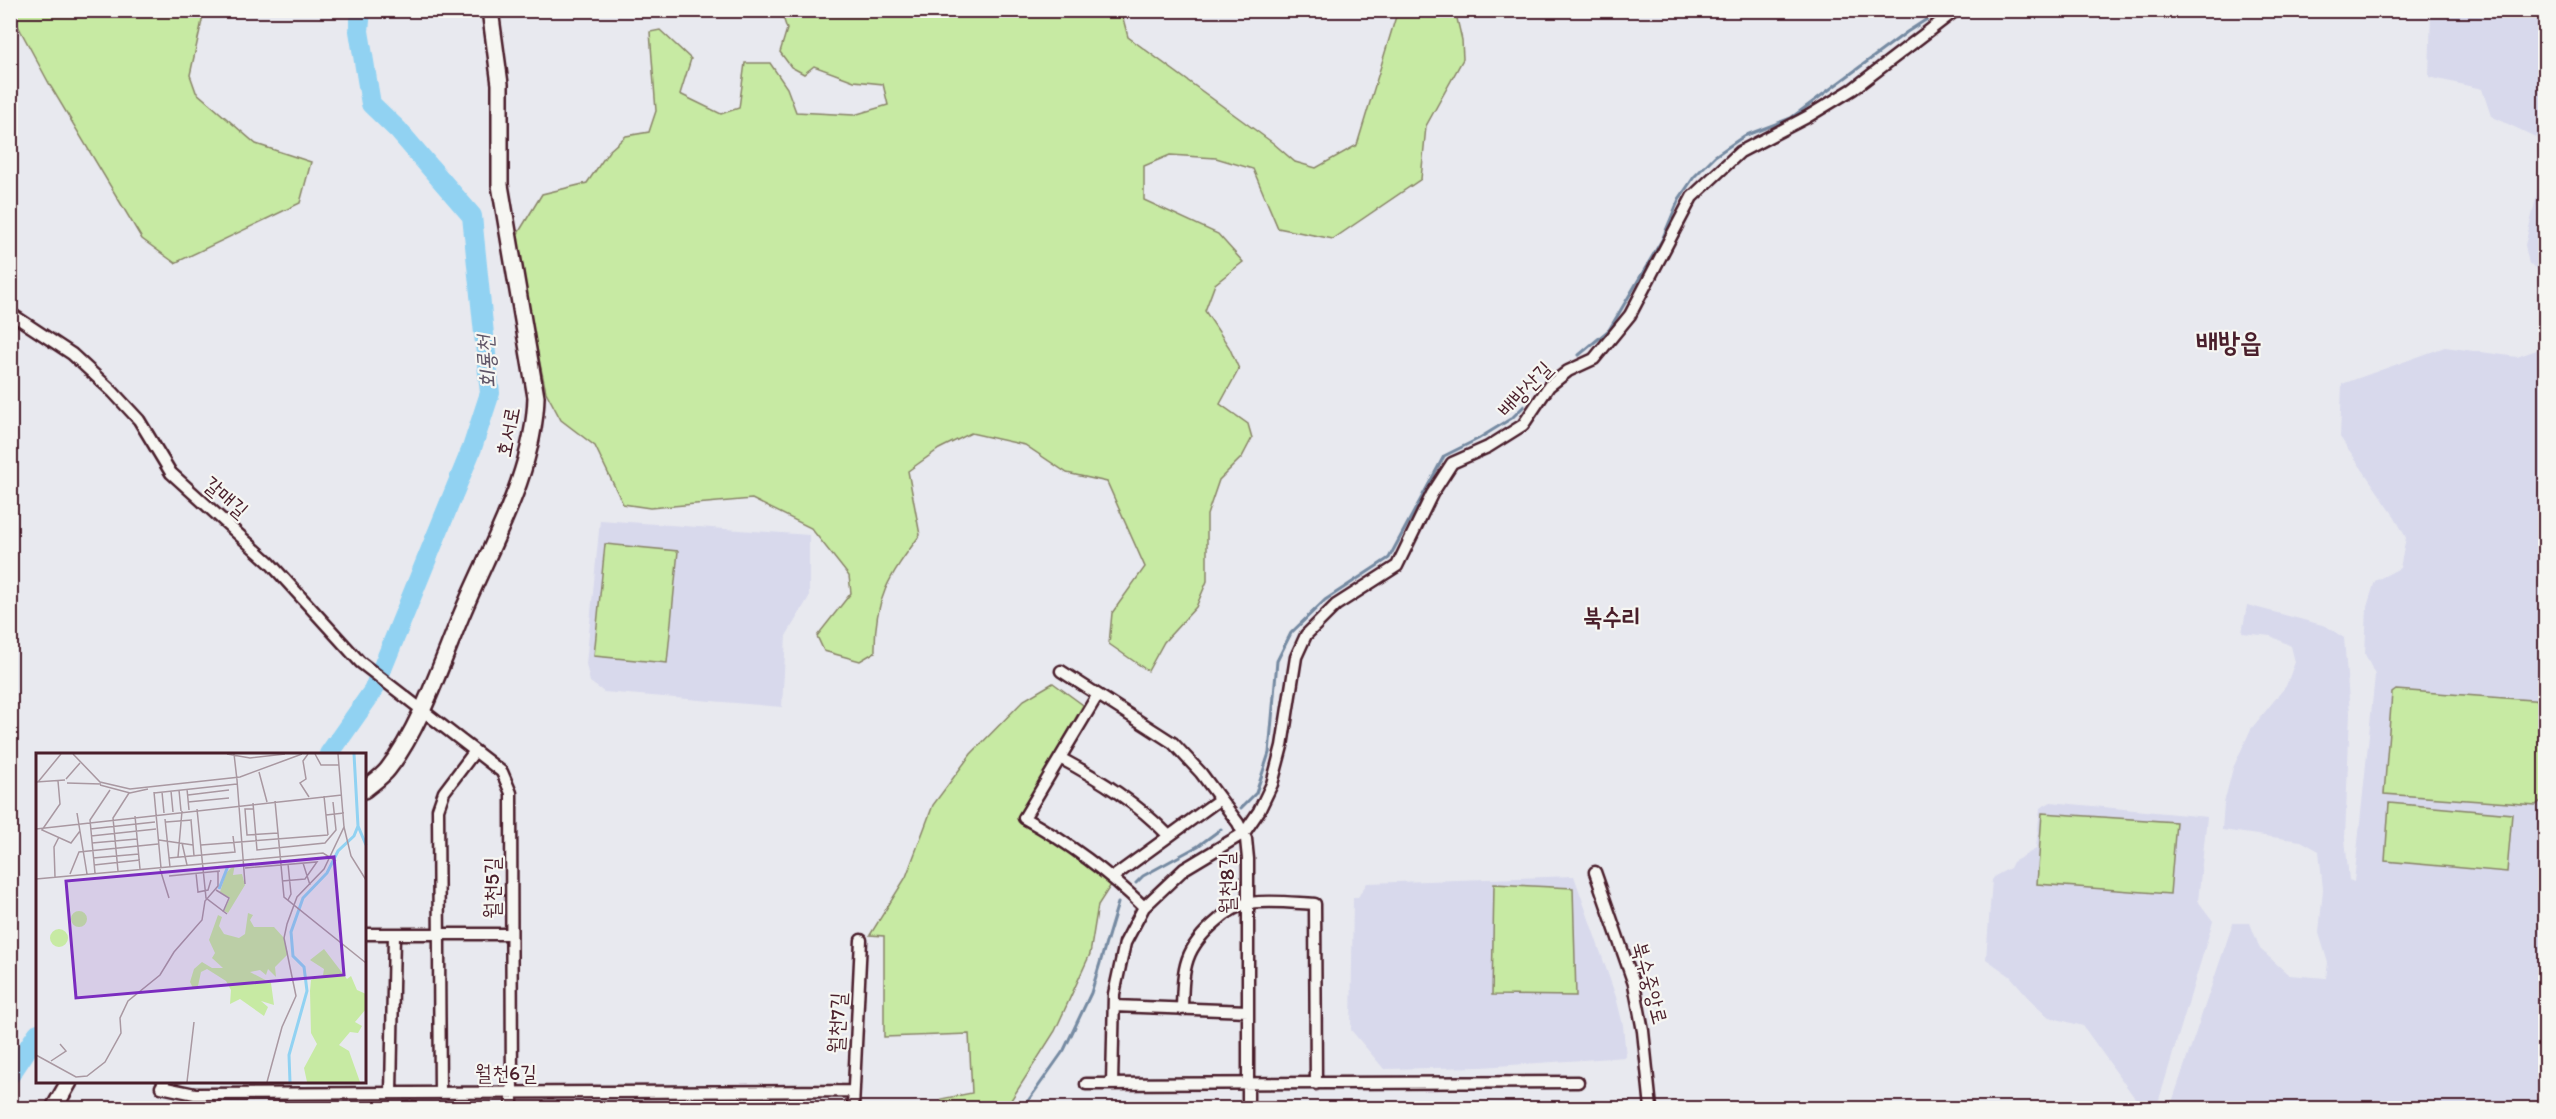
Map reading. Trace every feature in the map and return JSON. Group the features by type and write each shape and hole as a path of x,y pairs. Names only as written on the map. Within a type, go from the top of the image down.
{"street":[{"name":"호서로","path":"366,788 388,769 422,708 501,525 524,466 535,425 536,397 500,185 500,84 490,10"},
{"name":"배방산길","path":"1244,833 1272,784 1282,746 1296,657 1306,635 1335,605 1397,566 1432,494 1452,463 1488,447 1523,425 1549,386 1568,371 1594,359 1630,315 1692,197 1740,152 1807,117 1853,88 1956,10"},
{"name":"갈매길","path":"10,313 72,354 113,392 139,420 171,474 270,563 360,662 422,708"},
{"name":"월천8길","path":"1061,671 1173,743 1220,799 1244,833 1248,859 1248,1108"},
{"path":"1097,696 1024,818 1069,844 1113,878 1144,907"},
{"name":"월천5길","path":"422,708 502,772 511,792 512,1108"},
{"path":"440,1093 441,933 438,809 444,792 475,751"},
{"path":"1060,758 1092,775 1144,810 1169,836"},
{"path":"1113,878 1220,799"},
{"path":"1112,1084 1114,1006 1125,943 1144,907 1184,869 1244,833"},
{"name":"북수중앙로","path":"1595,872 1634,984 1643,1031 1652,1108"},
{"path":"1182,1009 1183,973 1189,952 1200,935 1223,915 1248,903 1315,903 1316,1084"},
{"path":"366,934 512,934"},
{"path":"391,1093 393,934"},
{"name":"월천7길","path":"853,1108 861,940"},
{"path":"1114,1006 1248,1011"},
{"path":"1086,1084 1578,1082"},
{"path":"56,1107 68,1083"},
{"path":"296,1083 296,1093"},
{"name":"월천6길","path":"162,1084 195,1094 296,1093 343,1087 391,1093 853,1091"}],"shaded area":[{"path":"2431,11 2545,11 2545,273 2529,264 2525,245 2543,169 2544,141 2491,116 2482,89 2429,77"},
{"path":"2445,347 2517,357 2545,347 2545,1108 2170,1108 2233,923 2250,923 2260,949 2289,975 2326,978 2328,963 2319,933 2323,889 2319,851 2301,841 2222,830 2224,803 2233,768 2251,729 2286,686 2295,662 2291,646 2271,636 2242,633 2247,605 2326,626 2344,638 2350,713 2345,838 2349,880 2354,882 2375,675 2365,654 2367,607 2375,581 2400,568 2406,538 2395,517 2340,437 2342,384"},
{"path":"600,520 809,535 809,597 786,636 782,707 604,692 590,682 586,664"},
{"path":"2051,802 2207,817 2198,901 2213,921 2158,1103 2154,1108 2142,1108 2083,1026 2049,1017 2010,976 1986,959 1992,880 2010,868 2013,862 2036,849 2040,808"},
{"path":"1574,876 1616,997 1623,1025 1626,1057 1482,1067 1384,1069 1351,1030 1353,897 1358,897 1367,883"}],"green space":[{"path":"1405,10 1455,10 1462,40 1463,59 1426,126 1421,179 1333,239 1278,228 1253,169 1216,158 1170,155 1144,166 1144,200 1218,234 1243,262 1215,284 1205,311 1229,347 1239,369 1220,404 1248,424 1252,438 1242,457 1219,480 1207,515 1207,581 1196,607 1164,642 1148,671 1109,644 1112,613 1145,567 1107,482 1067,473 1025,445 971,433 939,449 908,471 920,535 892,576 881,602 875,633 875,652 860,661 824,651 817,636 851,593 849,576 811,528 752,499 650,508 623,504 595,446 561,420 546,392 514,240 542,194 587,183 609,151 626,136 649,132 656,111 650,32 660,30 691,59 680,94 721,114 739,108 745,63 770,63 787,88 796,112 854,115 888,105 883,84 854,81 814,66 804,74 791,67 780,52 787,29 781,11 1121,11 1128,37 1273,143 1295,162 1316,168 1357,145 1397,13"},
{"path":"10,11 218,11 203,16 190,75 196,92 256,144 311,162 300,203 175,263 142,239 51,87"},
{"path":"605,544 678,551 667,663 594,656"},
{"path":"1053,683 1083,705 1018,820 1065,848 1111,885 1098,905 1090,954 1055,1031 1006,1108 943,1108 941,1099 972,1093 969,1034 884,1037 884,936 870,935 906,877 933,805 971,754 1024,700"},
{"path":"2396,690 2545,701 2546,779 2542,800 2536,805 2384,794 2392,693"},
{"path":"2389,803 2512,814 2507,872 2385,861"},
{"path":"2042,813 2176,822 2170,894 2037,884"},
{"path":"1494,884 1573,888 1576,996 1492,995"}],"waterway":[{"name":"회룡천","path":"330,753 373,691 472,448 490,393 472,216 398,130 371,104 359,31 361,10"},
{"path":"1579,355 1609,330 1662,240 1679,199 1694,177 1715,156 1744,136 1791,118 1907,32 1941,10"},
{"path":"1241,808 1256,793 1269,753 1277,661 1291,633 1325,600 1389,558 1444,456 1512,418 1524,406"},
{"path":"1136,883 1143,876 1198,846 1221,829"},
{"path":"1023,1108 1064,1050 1091,993 1118,903"},
{"name":"회룡천","path":"10,1075 36,1036"}],"district":[{"name":"배방읍","path":"2229,342"},
{"name":"북수리","path":"1612,617"}]}
